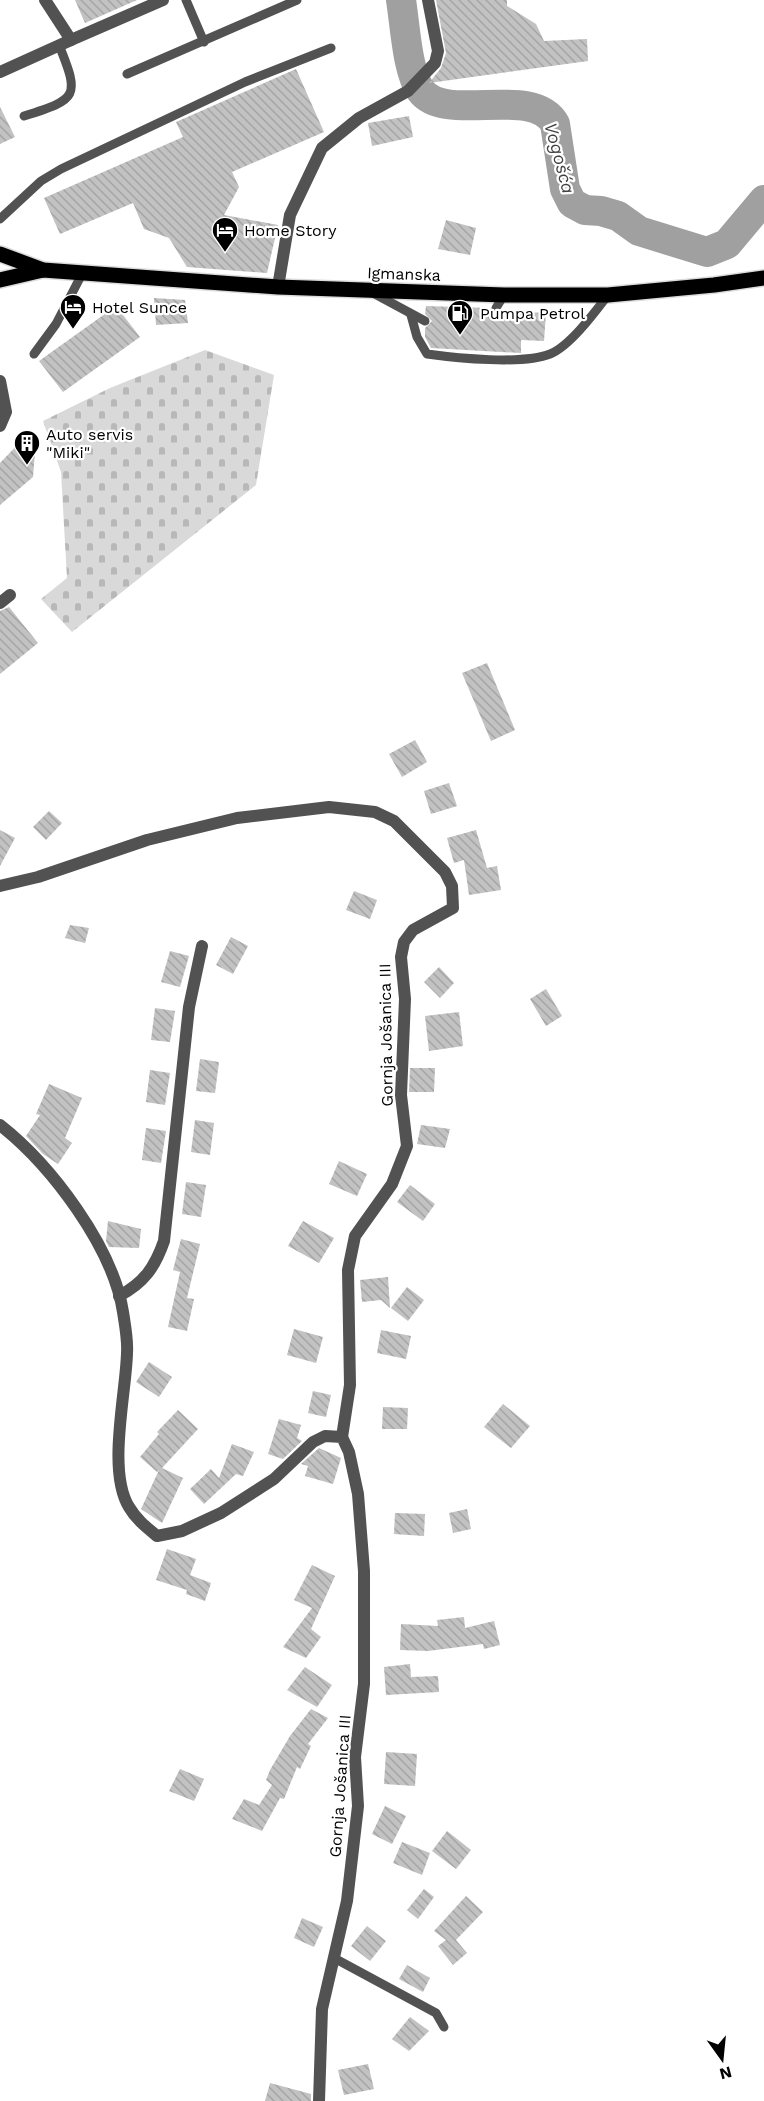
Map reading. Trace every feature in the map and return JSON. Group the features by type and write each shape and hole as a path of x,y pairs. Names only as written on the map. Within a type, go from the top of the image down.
{"main road":[{"name":"Igmanska","path":"0,254 43,270 278,287 371,291 500,302 608,295 764,278"},
{"name":"Igmanska","path":"0,280 43,270"}],"street":[{"path":"45,0 65,43"},
{"path":"0,72 163,0"},
{"path":"278,287 290,215 322,148 359,118 408,91 430,70 438,51 428,0"},
{"path":"0,381 6,412 0,426"},
{"name":"Gornja Jošanica III","path":"0,886 38,877 147,840 237,818 329,807 375,812 394,821 445,873 452,886 453,908 413,930 405,942 401,957 405,999 401,1095 407,1146 392,1184 355,1236 348,1270 350,1386 342,1437 349,1452 358,1494 364,1571 364,1684 355,1757 358,1806 353,1854 346,1901 322,2009 319,2101"},
{"path":"119,1296 145,1279 157,1262 164,1241 189,1007 202,946"},
{"path":"0,1125 74,1202 99,1247 119,1296 128,1350 120,1455 121,1484 128,1505 140,1522 157,1536 182,1531 220,1513 274,1479 313,1442 325,1436 342,1437"}],"lane":[{"path":"186,0 204,42"},
{"path":"127,74 297,0"},
{"path":"24,116 62,103 72,93 73,79 65,43"},
{"path":"0,219 41,181 62,169 245,82 331,48"},
{"path":"34,354 56,324 82,273"},
{"path":"371,291 425,321"},
{"path":"411,315 417,337 427,354 456,358 531,358 551,354 562,346 608,295"},
{"path":"334,1958 436,2013 444,2027"}],"green space":[{"path":"205,350 274,375 256,485 72,632 41,599 67,578 61,472 43,421 110,388"}],"building":[{"path":"75,0 137,0 85,23"},
{"path":"436,0 507,0 507,6 536,24 544,41 587,39 588,61 429,83 441,68 446,53"},
{"path":"296,69 324,132 232,172 239,187 224,215 278,225 267,273 187,267 169,238 144,229 133,203 60,234 44,198 183,137 176,122"},
{"path":"0,107 15,137 0,144"},
{"path":"409,116 413,137 372,146 368,123"},
{"path":"446,220 476,228 470,255 438,249"},
{"path":"154,298 185,300 188,323 156,325"},
{"name":"Hotel Sunce","path":"116,306 140,337 63,392 39,361"},
{"name":"Pumpa Petrol","path":"426,306 489,308 495,315 502,311 546,313 544,341 521,340 521,353 431,348 425,337 425,328 432,321 425,314"},
{"path":"23,439 35,452 33,477 0,505 0,463"},
{"path":"9,607 38,643 0,674 0,611"},
{"path":"487,663 515,730 491,741 462,673"},
{"path":"415,740 427,762 402,777 389,754"},
{"path":"449,783 457,806 431,814 424,791"},
{"path":"49,811 62,823 46,840 33,827"},
{"path":"0,830 15,838 0,866"},
{"path":"476,830 487,868 497,866 501,890 469,895 464,860 454,863 447,838"},
{"path":"354,891 377,900 370,919 346,910"},
{"path":"70,925 89,928 85,943 65,938"},
{"path":"231,937 248,946 233,974 216,965"},
{"path":"170,951 189,956 180,987 161,982"},
{"path":"439,967 454,983 440,998 424,982"},
{"path":"546,989 562,1016 546,1026 530,999"},
{"path":"155,1008 175,1011 170,1042 151,1040"},
{"path":"459,1012 463,1046 429,1051 425,1016"},
{"path":"200,1059 219,1062 215,1093 196,1091"},
{"path":"410,1068 435,1068 434,1092 409,1092"},
{"path":"150,1070 170,1073 165,1105 146,1102"},
{"path":"49,1084 82,1098 65,1138 72,1143 58,1164 43,1154 26,1136 40,1115 36,1114"},
{"path":"195,1120 214,1123 210,1155 191,1152"},
{"path":"421,1125 450,1129 445,1148 417,1144"},
{"path":"146,1128 166,1131 161,1163 142,1160"},
{"path":"339,1161 367,1174 357,1196 329,1184"},
{"path":"186,1182 206,1185 201,1217 182,1214"},
{"path":"410,1185 435,1204 423,1221 397,1202"},
{"path":"108,1221 141,1229 139,1248 109,1247 106,1241"},
{"path":"303,1221 334,1238 319,1263 288,1246"},
{"path":"181,1239 200,1244 187,1298 194,1299 187,1331 168,1327 180,1272 173,1270"},
{"path":"388,1277 390,1308 381,1300 362,1302 360,1280"},
{"path":"407,1287 424,1300 408,1321 391,1308"},
{"path":"294,1329 323,1337 316,1363 287,1355"},
{"path":"381,1330 411,1336 406,1359 377,1353"},
{"path":"149,1362 172,1377 159,1397 136,1382"},
{"path":"313,1391 331,1395 326,1417 308,1413"},
{"path":"503,1404 530,1426 511,1448 484,1427"},
{"path":"383,1407 408,1408 407,1429 382,1429"},
{"path":"178,1410 198,1429 162,1468 183,1478 162,1523 141,1509 159,1470 157,1472 140,1457 159,1434 157,1432"},
{"path":"279,1419 301,1425 297,1438 302,1441 283,1459 268,1454"},
{"path":"232,1444 254,1452 243,1476 236,1474 204,1504 190,1489 211,1469 219,1478"},
{"path":"319,1448 341,1458 333,1484 305,1476 308,1466 301,1464"},
{"path":"467,1509 471,1529 453,1533 449,1513"},
{"path":"395,1513 425,1514 424,1536 394,1534"},
{"path":"167,1549 196,1559 190,1575 211,1583 205,1601 186,1594 187,1590 156,1580"},
{"path":"312,1565 335,1576 311,1629 321,1637 306,1658 283,1647 312,1608 294,1600"},
{"path":"464,1617 465,1628 494,1621 500,1645 484,1649 483,1644 428,1651 400,1650 401,1624 438,1626 437,1620"},
{"path":"410,1664 411,1677 438,1676 439,1692 386,1695 384,1667"},
{"path":"305,1667 332,1685 317,1707 287,1690"},
{"path":"311,1709 328,1718 308,1744 311,1746 300,1769 297,1767 284,1799 280,1798 262,1831 232,1819 244,1799 259,1805 272,1785 266,1780 270,1770 290,1736"},
{"path":"386,1752 417,1754 415,1786 384,1784"},
{"path":"180,1769 204,1779 194,1801 169,1791"},
{"path":"385,1806 406,1816 392,1844 372,1834"},
{"path":"447,1831 471,1850 456,1869 432,1851"},
{"path":"402,1842 430,1853 422,1875 393,1863"},
{"path":"424,1889 434,1897 418,1919 407,1910"},
{"path":"466,1896 483,1912 456,1940 467,1953 453,1965 438,1946 446,1940 434,1931"},
{"path":"302,1918 323,1927 314,1947 294,1938"},
{"path":"367,1926 386,1941 370,1961 351,1946"},
{"path":"407,1965 430,1978 423,1992 399,1979"},
{"path":"410,2017 429,2031 409,2051 392,2039"},
{"path":"368,2064 374,2089 344,2095 338,2070"},
{"path":"270,2083 311,2094 311,2101 265,2101"}],"waterway":[{"name":"Vogošća","path":"401,0 407,47 416,83 421,91 433,100 449,104 510,105 544,112 555,124 565,189 572,203 585,210 601,211 618,216 639,231 707,252 727,244 764,200"}],"place":[{"name":"Home Story","path":"225,253"},
{"name":"Hotel Sunce","path":"73,330"},
{"name":"Pumpa Petrol","path":"460,336"},
{"name":"Auto servis \"Miki\"","path":"27,466"}]}
